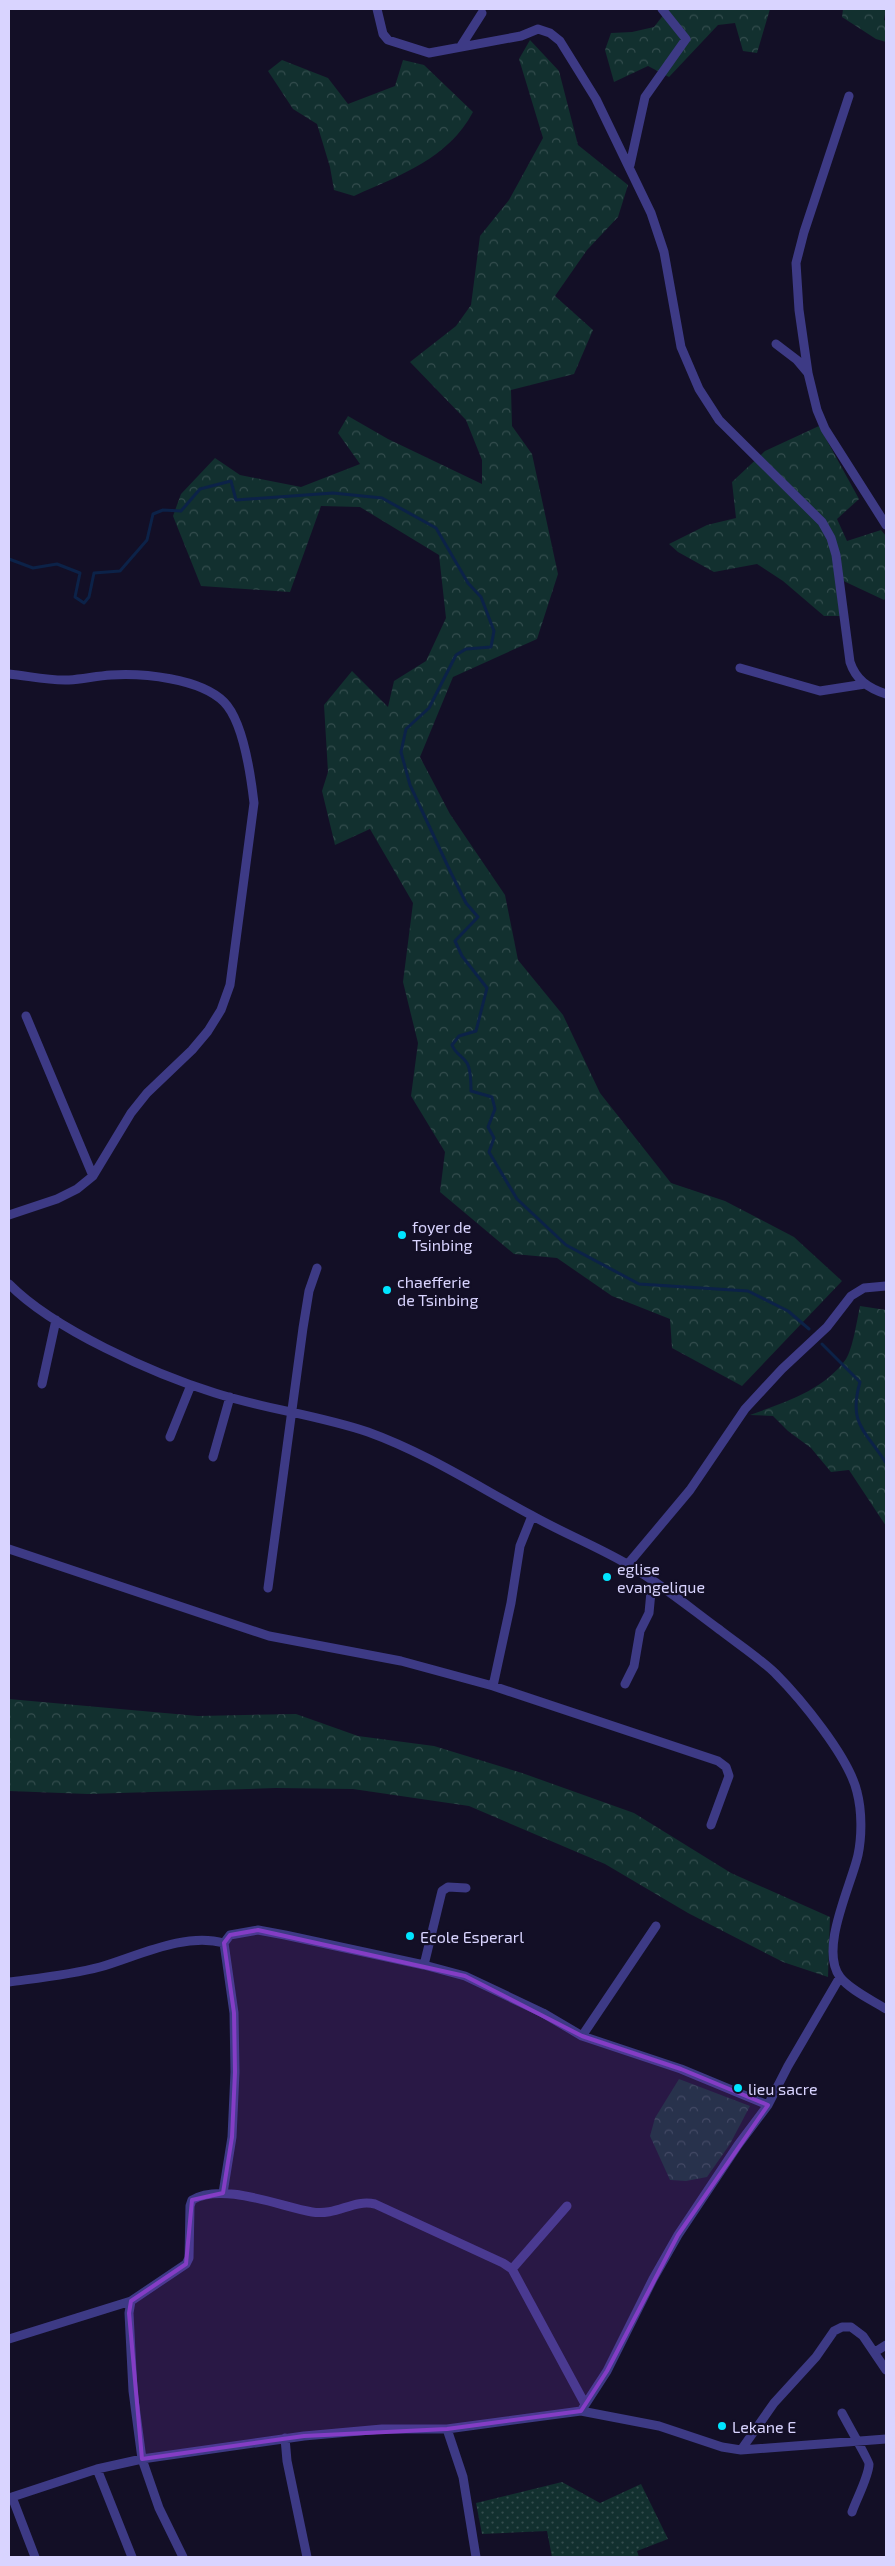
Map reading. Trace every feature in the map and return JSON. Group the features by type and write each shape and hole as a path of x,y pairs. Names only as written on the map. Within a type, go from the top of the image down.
{"street":[{"path":"377,9 383,34 388,40 429,53 521,36 538,29 550,33 560,41 596,99 630,165 659,233 677,330 690,369 709,407 719,420 822,522 831,538 842,592 850,662 854,674 865,684 886,694"},
{"path":"630,165 645,97 686,39 662,9"},
{"path":"461,46 482,13"},
{"path":"849,96 804,232 796,262 799,310 808,373 817,410 825,429 886,525"},
{"path":"776,344 797,360 808,373"},
{"path":"740,668 820,691 865,684"},
{"path":"9,674 45,680 70,680 140,674 196,686 225,703 242,741 251,774 254,803 248,854 239,903 230,985 221,1010 192,1050 168,1071 131,1113 93,1176 77,1189 57,1199 9,1215"},
{"path":"26,1016 93,1176"},
{"path":"268,1588 303,1328 309,1291 317,1268"},
{"path":"9,1284 40,1310 56,1320 119,1353 191,1385 230,1397 293,1411 368,1432 450,1468 532,1516 628,1564 774,1672 820,1727 847,1767 857,1790 858,1852 832,1949 834,1964 840,1977 886,2009"},
{"path":"628,1564 690,1490 745,1409 782,1369 828,1327 851,1296 864,1288 886,1286"},
{"path":"42,1384 56,1320"},
{"path":"170,1438 191,1385"},
{"path":"213,1457 230,1397"},
{"path":"493,1686 511,1603 520,1546 532,1516"},
{"path":"9,1550 269,1636 400,1661 493,1686 718,1761 726,1767 729,1776 711,1825"},
{"path":"625,1684 634,1666 640,1631 649,1613 652,1581"},
{"path":"424,1965 442,1891 448,1887 466,1888"},
{"path":"582,2036 656,1926"},
{"path":"223,2193 232,2137 234,2072 234,2013 224,1943 230,1934 258,1930 424,1965 465,1976 496,1990 582,2036 681,2069 768,2105"},
{"path":"9,1982 48,1977 98,1967 179,1944 212,1940 224,1943"},
{"path":"583,2407 607,2371 653,2279 678,2235 738,2145 768,2105 788,2066 840,1977"},
{"path":"9,2339 131,2301 186,2264 189,2258 192,2200 197,2197 223,2193 325,2214 360,2203 375,2204 484,2253 512,2269 583,2407"},
{"path":"512,2269 567,2206"},
{"path":"131,2301 129,2313 133,2391 142,2459 158,2508 183,2557"},
{"path":"740,2450 774,2403 810,2364 834,2332 842,2327 851,2327 863,2336 886,2370"},
{"path":"875,2352 886,2345"},
{"path":"35,2557 10,2497 97,2469 142,2459 285,2438 382,2429 447,2429 583,2407 659,2426 722,2447 740,2450 886,2440"},
{"path":"842,2413 856,2443 867,2456 869,2465 852,2512"},
{"path":"447,2429 463,2477 476,2557"},
{"path":"285,2438 287,2461 307,2557"},
{"path":"97,2469 132,2557"}],"highlighted area":[{"path":"258,1930 465,1976 582,2036 681,2069 768,2105 678,2235 607,2371 581,2411 447,2429 304,2436 142,2459 129,2313 131,2301 186,2264 192,2200 223,2193 232,2137 235,2072 234,2013 224,1943 230,1935"}],"green space":[{"path":"668,9 770,9 757,53 743,51 735,23 718,25 669,77 648,66 614,82 605,50 611,33 632,32 654,27"},
{"path":"843,9 886,9 884,20 886,21 886,42 876,39 842,17"},
{"path":"530,40 559,71 578,145 628,185 618,217 587,250 555,296 593,330 574,374 511,390 512,426 532,454 558,574 537,639 453,677 420,757 450,814 505,895 518,960 563,1015 600,1093 671,1183 725,1201 794,1237 842,1281 742,1386 672,1348 670,1319 612,1296 557,1258 514,1254 440,1192 445,1152 411,1096 418,1043 403,982 413,903 370,829 335,845 322,791 328,772 324,705 352,671 388,707 394,681 426,661 446,618 439,555 360,507 321,506 290,592 201,586 173,516 181,494 215,458 240,475 301,487 360,464 338,433 348,416 388,439 482,484 482,460 466,420 410,362 456,326 471,305 480,236 509,200 543,138 519,59"},
{"path":"282,60 328,78 348,104 395,86 403,60 424,65 473,112 463,128 436,154 405,173 354,196 334,190 330,167 317,124 293,109 268,71"},
{"path":"819,426 859,499 837,519 847,541 881,530 886,536 886,598 884,600 835,577 840,616 824,616 783,581 757,564 714,572 678,552 669,544 707,525 736,518 732,482 765,451"},
{"path":"860,1306 886,1310 886,1526 849,1470 831,1472 811,1448 788,1431 773,1416 750,1415 802,1394 815,1387 837,1370 846,1359 851,1348"},
{"path":"9,1699 198,1716 296,1714 358,1736 434,1746 522,1773 634,1813 731,1873 830,1917 828,1977 783,1962 688,1913 605,1864 469,1806 353,1789 276,1788 88,1794 9,1791"},
{"path":"679,2079 750,2106 730,2144 707,2177 686,2181 670,2180 650,2136 655,2118"},
{"path":"562,2482 600,2503 641,2484 668,2539 637,2551 639,2557 552,2557 547,2531 482,2534 476,2503"}],"waterway":[{"path":"9,559 33,568 57,564 80,573 75,597 84,603 89,597 94,573 120,571 147,540 153,514 163,510 181,511 200,489 231,481 236,500 333,493 382,498 436,528 468,583 481,597 494,631 491,647 466,649 456,655 429,708 406,729 401,752 410,785 451,873 466,903 478,917 455,941 462,956 487,988 476,1031 459,1036 452,1045 468,1066 471,1077 471,1091 492,1097 495,1109 488,1127 494,1138 489,1152 517,1199 566,1245 639,1284 748,1291 788,1311 809,1329"},
{"path":"822,1344 860,1382 857,1396 857,1417 865,1434 886,1463"}],"place":[{"name":"foyer de Tsinbing","path":"402,1235"},
{"name":"chaefferie de Tsinbing","path":"387,1290"},
{"name":"eglise evangelique","path":"607,1577"},
{"name":"Ecole Esperarl","path":"410,1936"},
{"name":"lieu sacre","path":"738,2088"},
{"name":"Lekane E","path":"722,2426"}]}
